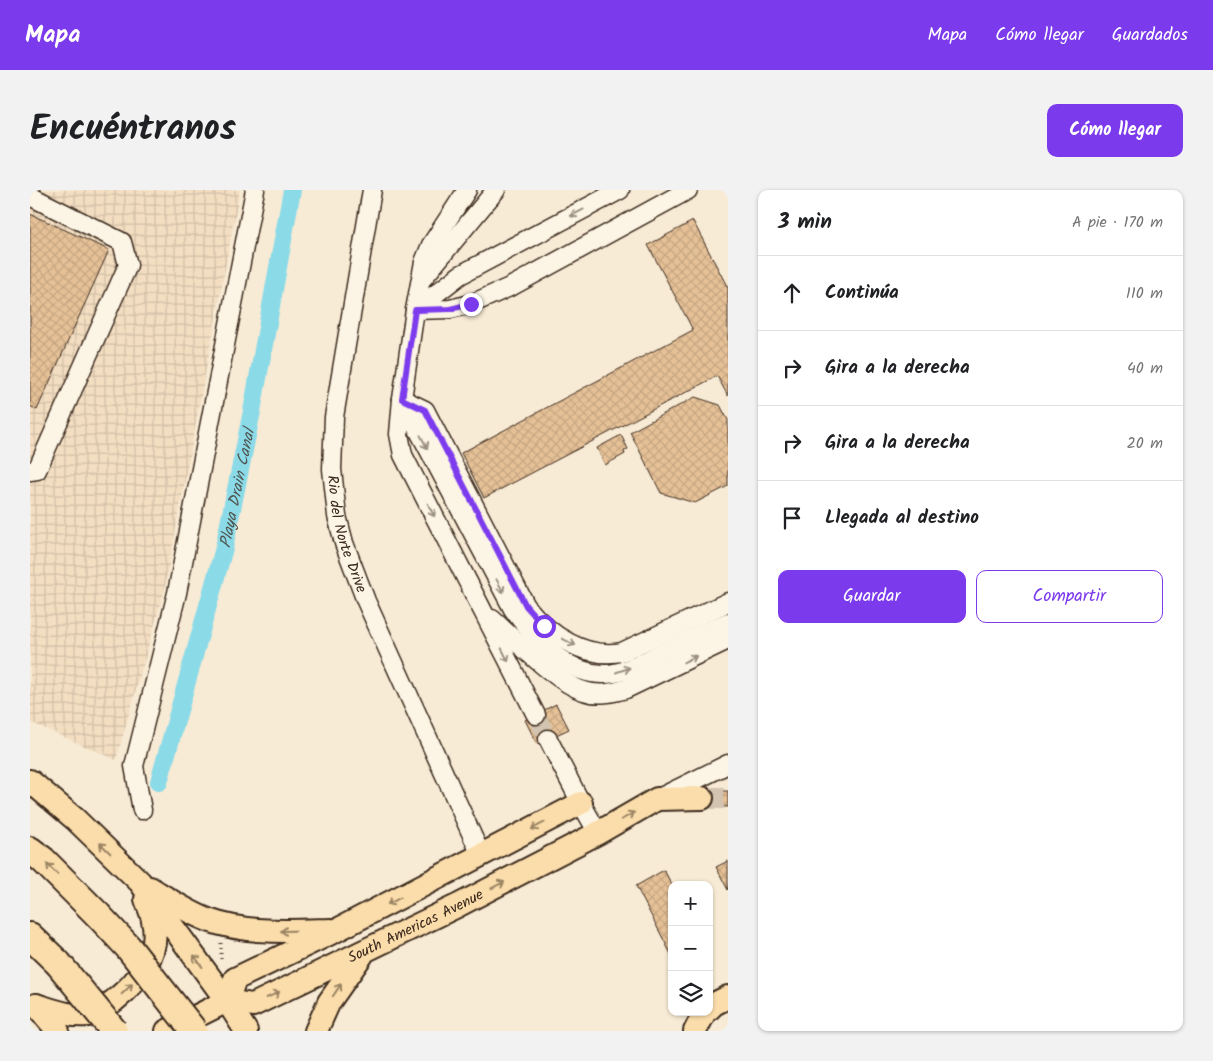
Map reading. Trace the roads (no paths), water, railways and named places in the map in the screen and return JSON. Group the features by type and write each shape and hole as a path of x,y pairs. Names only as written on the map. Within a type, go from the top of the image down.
{"highway":[{"path":"30,850 43,860 98,915 144,967 194,1031"},
{"path":"30,936 58,963 114,1031"}],"main road":[{"path":"30,781 75,819 140,882 227,1001 246,1031"},
{"path":"657,799 702,798"},
{"name":"South Americas Avenue","path":"581,803 337,930 235,980 227,1001 253,1005 459,905 598,833 657,799"},
{"path":"459,905 477,870 481,855"},
{"path":"140,882 194,914 225,925 273,931 337,930"},
{"path":"33,1002 64,1014 90,1015 112,1002 129,988 150,959 153,946 154,922 140,882"},
{"path":"316,1031 329,1002 364,952"},
{"path":"713,1005 728,998"},
{"path":"167,1031 227,1001"},
{"path":"33,1002 58,1031"},
{"path":"695,1031 703,1016"}],"street":[{"path":"142,810 134,766 177,593 255,190"},
{"name":"Rio del Norte Drive","path":"372,190 334,417 332,469 337,516 344,543 366,601 481,855"},
{"path":"466,190 431,245 424,262 419,283 398,434 403,455 536,715"},
{"path":"419,283 496,190"},
{"path":"415,310 460,275 620,190"},
{"path":"415,310 450,309 471,304 512,286 688,190"},
{"path":"30,196 122,242 128,265 37,470 30,471"},
{"path":"402,399 425,410 526,606 552,633 584,650 605,654 622,652 728,602"},
{"path":"402,399 513,609 526,628 568,665 588,672 612,674 639,664 728,622"},
{"path":"484,613 553,673 570,685 598,694 613,693 626,689 728,640"},
{"path":"548,739 598,833"},
{"path":"657,799 728,764"}],"waterway":[{"name":"Playa Drain Canal","path":"159,782 224,548 252,411 292,190"}],"tunnel":[{"path":"536,715 548,739"},
{"path":"702,798 728,798"}]}
